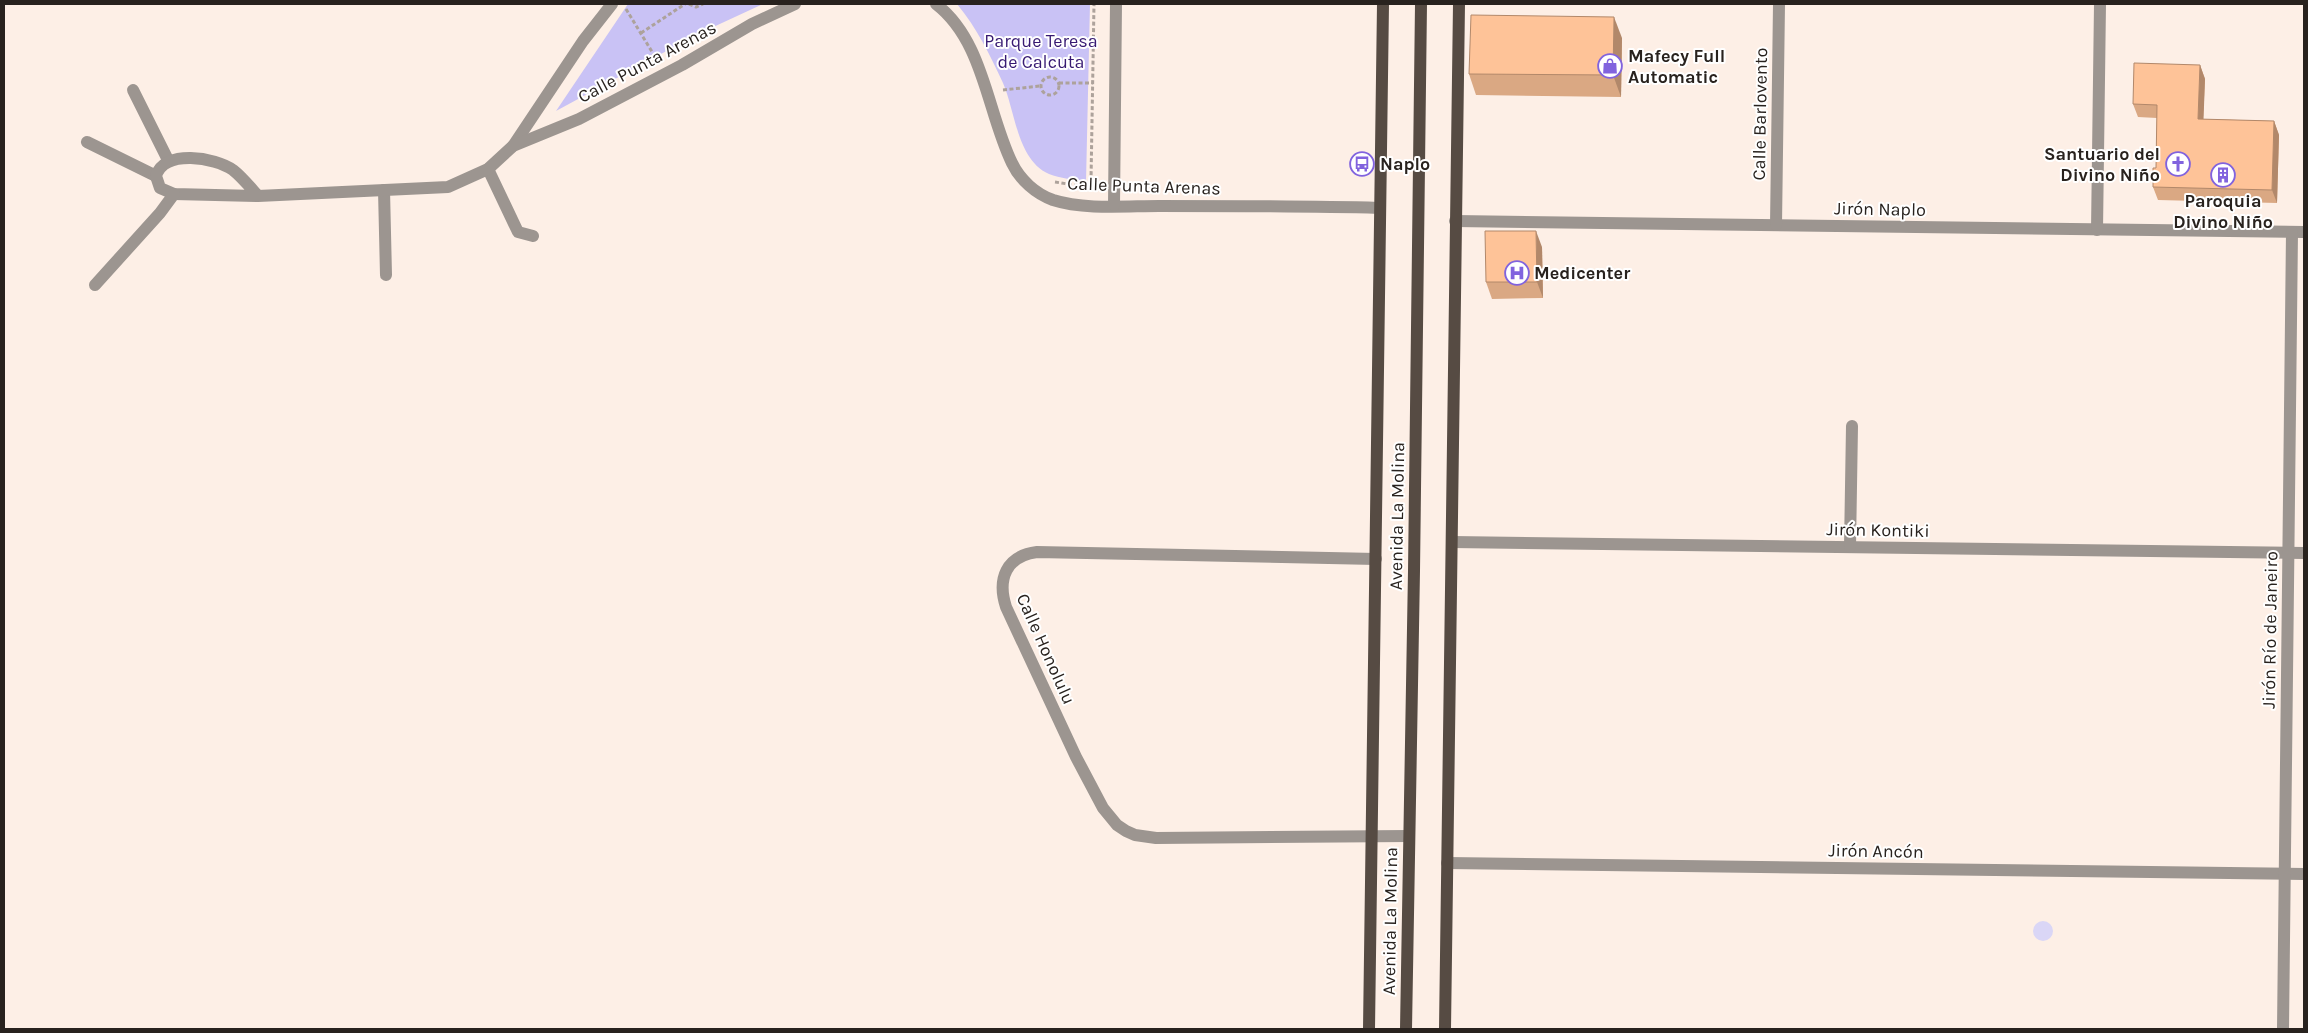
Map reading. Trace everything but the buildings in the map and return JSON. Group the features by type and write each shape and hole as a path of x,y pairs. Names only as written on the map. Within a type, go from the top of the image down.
{"main road":[{"name":"Avenida La Molina","path":"1369,1029 1383,4"},
{"name":"Avenida La Molina","path":"1406,1029 1421,4"},
{"path":"1445,1029 1459,4"}],"street":[{"name":"Calle Punta Arenas","path":"513,146 580,118 682,65 752,24 795,4"},
{"name":"Calle Punta Arenas","path":"936,4 956,26 974,56 1007,152 1020,176 1028,186 1052,199 1065,203 1114,206 1379,208"},
{"path":"1114,206 1116,4"},
{"name":"Calle Barlovento","path":"1776,226 1779,4"},
{"path":"2098,230 2100,4"},
{"name":"Calle Punta Arenas","path":"174,194 258,196 448,187 488,169 513,146 583,41 620,7"},
{"path":"133,90 168,160"},
{"path":"87,142 156,176"},
{"path":"96,285 160,213 174,194 160,188 156,176 161,166 168,160 179,158 216,162 232,170 258,196"},
{"path":"488,169 518,232 533,236"},
{"path":"384,190 386,275"},
{"name":"Jirón Naplo","path":"1455,221 2298,232"},
{"name":"Jirón Río de Janeiro","path":"2283,1029 2288,553 2298,232"},
{"path":"1850,547 1852,426"},
{"name":"Jirón Kontiki","path":"1452,542 2304,553"},
{"name":"Calle Honolulu","path":"1376,560 1037,552 1028,553 1012,563 1003,579 1002,588 1006,607 1076,757 1103,808 1117,825 1135,836 1146,838 1303,838 1409,836"},
{"name":"Jirón Ancón","path":"1447,864 2304,874"}],"path":[{"path":"641,33 685,4"},
{"path":"690,4 696,7 703,4"},
{"path":"1046,181 1087,187 1091,180 1094,4"},
{"path":"620,7 641,33 658,60"},
{"path":"649,64 665,56"},
{"path":"1049,77 1055,78 1059,83 1056,93 1050,95 1043,92 1040,86 1042,80 1049,77"},
{"path":"999,82 1005,98"},
{"path":"1059,83 1093,83"},
{"path":"1002,90 1040,86"}],"green space":[{"path":"628,4 763,4 696,35 556,111"},
{"name":"Parque Teresa de Calcuta","path":"957,4 1090,4 1086,182 1049,174 1038,167 1030,158 1018,133 1003,83 977,32"}],"shaded area":[{"path":"2039,921 2047,921 2053,927 2053,935 2047,941 2039,941 2033,935 2033,927"}],"place":[{"name":"Mafecy Full Automatic","path":"1610,66"},
{"name":"Naplo","path":"1362,164"},
{"name":"Santuario del Divino Niño","path":"2178,164"},
{"name":"Paroquia Divino Niño","path":"2223,175"},
{"name":"Medicenter","path":"1517,273"}]}
